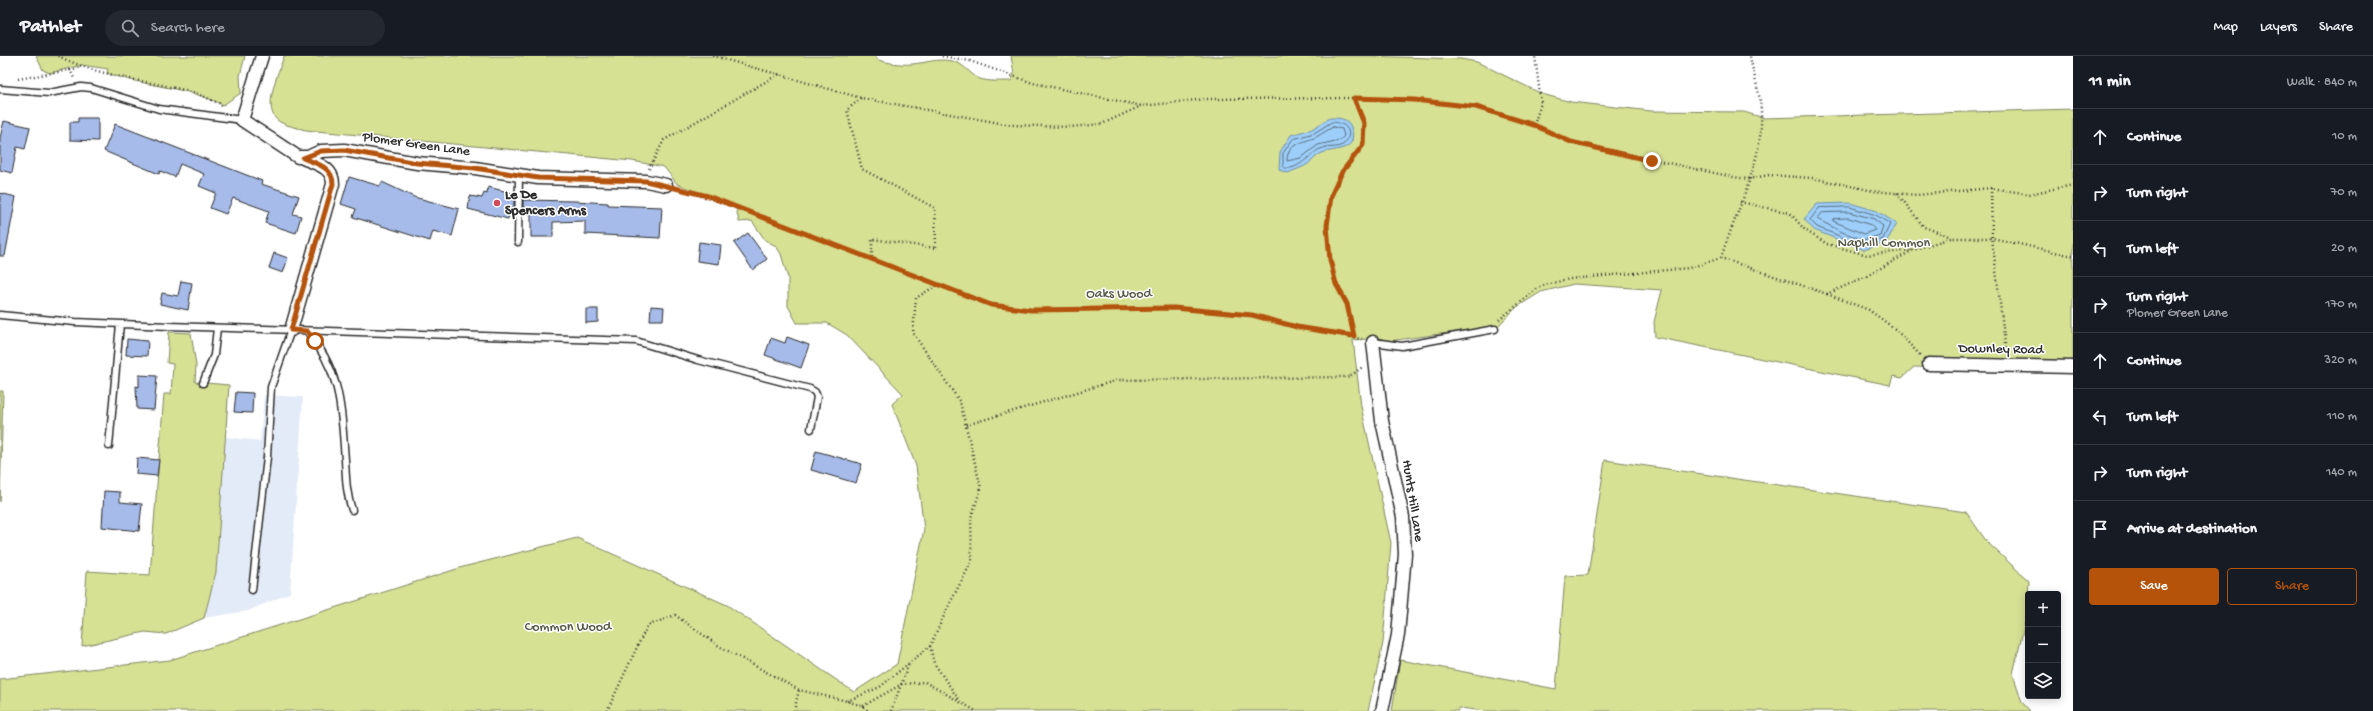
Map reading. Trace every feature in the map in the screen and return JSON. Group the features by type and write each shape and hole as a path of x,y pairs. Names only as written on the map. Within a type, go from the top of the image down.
{"street":[{"path":"262,56 242,120 292,154 324,167 333,177 333,184 291,330"},
{"name":"Plomer Green Lane","path":"303,158 321,151 344,150 417,163 475,168 538,178 646,181 666,185"},
{"name":"Hunts Hill Lane","path":"1372,342 1382,421 1403,517 1405,554 1398,635 1382,711"},
{"name":"Downley Road","path":"1929,364 2073,367"}],"lane":[{"path":"0,89 49,93 80,87 91,88 159,109 242,120"},
{"path":"518,175 518,242"},
{"path":"0,315 120,324 217,328 636,341 698,360 810,389 815,392 817,397 810,429"},
{"path":"109,446 120,324"},
{"path":"203,383 214,355 217,328"},
{"path":"1372,342 1402,346 1495,329"},
{"path":"252,590 267,457 271,387 291,330"},
{"path":"307,331 324,352 333,371 340,401 347,495 352,510"}],"path":[{"path":"58,56 81,67 124,79 190,91 220,104 226,118"},
{"path":"713,56 861,98 1011,125 1070,127 1102,124 1142,106 1206,99 1354,98 1414,100 1476,107 1534,125 1571,142 1652,161 1748,179 1769,175 1812,178 1874,191 1917,194 1991,188 2029,194 2073,185"},
{"path":"942,56 970,61 1033,83 1142,106"},
{"path":"1534,125 1541,103 1535,56"},
{"path":"1721,258 1748,179 1760,135 1761,114 1750,56"},
{"path":"14,80 81,67"},
{"path":"70,70 80,87"},
{"path":"646,181 649,166 664,140 779,74"},
{"path":"861,98 847,110 862,169 935,208 936,248 872,239 872,259"},
{"path":"666,185 708,196 991,305 1031,310 1174,308 1252,315 1297,327 1354,336 1347,304 1336,284 1330,260 1327,226 1331,196 1342,172 1363,145 1364,123 1354,98"},
{"path":"1991,188 1992,238 2008,366"},
{"path":"1897,193 1924,227 1951,238"},
{"path":"1740,202 1790,213 1805,230 1827,244 1867,255 1913,250 1951,238 1992,238 2073,256"},
{"path":"1827,294 1865,277 1913,250"},
{"path":"1495,329 1500,318 1538,288 1548,284 1570,279 1689,268 1721,258 1869,310 1895,329 1929,364"},
{"path":"847,700 880,687 930,646 972,561 971,518 981,488 966,425 960,402 913,333 916,298 938,284"},
{"path":"966,425 1118,380 1349,377 1374,359"},
{"path":"607,711 647,626 675,615 719,646 799,690 847,700 863,706 868,711"},
{"path":"930,646 934,663 963,704"},
{"path":"891,711 909,664"},
{"path":"863,706 902,684 925,682 946,692 976,711"},
{"path":"794,711 799,690"}],"shaded area":[{"path":"264,395 303,397 290,593 248,611 204,618 216,572 225,437 260,441"}],"green space":[{"path":"36,56 245,56 240,76 241,93 223,105 180,90 121,78 107,73 108,69 82,65 50,73 43,70"},
{"name":"Oaks Wood","path":"284,56 875,56 878,60 899,64 912,64 941,60 952,61 960,64 980,79 988,81 1011,81 1014,74 1011,56 1369,56 1461,59 1477,62 1542,94 1571,102 1651,111 1744,112 1764,118 2073,109 2073,371 1914,367 1902,378 1893,376 1890,385 1655,337 1654,322 1662,290 1574,284 1541,292 1517,307 1498,326 1389,341 1379,338 1353,340 1361,406 1391,543 1383,643 1368,711 0,711 0,679 170,660 463,567 577,538 727,605 854,692 897,664 924,529 916,466 892,404 903,394 847,335 827,323 797,323 788,306 788,278 781,254 776,246 765,240 752,221 739,222 736,208 677,184 664,167 632,161 306,130 286,125 274,117 271,109 275,81"},
{"path":"169,332 191,333 196,365 195,382 229,385 216,572 204,618 166,634 145,632 82,646 87,571 150,575 164,394 171,394 173,364 167,363"},
{"path":"0,391 3,391 0,502"},
{"path":"1605,460 1966,512 1987,542 2029,581 2028,591 2025,591 2025,622 2013,674 2022,702 2030,711 1486,711 1459,708 1458,711 1392,711 1400,660 1556,689 1565,576 1588,575"}],"water":[{"path":"1330,118 1343,119 1350,124 1353,135 1352,141 1349,145 1345,148 1322,153 1310,163 1288,173 1279,170 1280,152 1291,135 1312,129"},
{"path":"1850,203 1877,211 1897,224 1886,242 1864,250 1814,230 1804,219 1817,204"}],"building":[{"path":"78,118 98,118 98,141 70,140 70,122 78,122"},
{"path":"4,121 30,127 25,149 17,147 12,173 0,170 0,138"},
{"path":"115,124 262,181 261,184 299,196 293,214 301,216 296,233 265,223 269,211 233,198 226,214 210,208 216,193 199,186 204,174 180,164 175,177 160,171 159,174 104,151"},
{"path":"349,177 380,186 382,182 414,197 459,209 452,236 433,231 430,241 353,217 356,209 341,204"},
{"path":"488,187 512,193 511,199 514,199 514,210 510,209 508,219 468,209 470,196 482,198 484,193 487,194"},
{"path":"0,193 16,197 5,256 0,256"},
{"path":"523,200 575,201 608,203 608,205 662,207 660,238 585,234 585,221 553,222 553,237 531,237 531,214 523,213"},
{"path":"748,233 767,259 753,270 734,243"},
{"path":"699,242 721,245 719,264 697,261"},
{"path":"274,253 288,258 283,273 269,268"},
{"path":"181,281 192,283 188,310 160,304 162,293 178,296"},
{"path":"651,306 664,307 663,320 650,320"},
{"path":"586,309 598,309 598,322 586,323"},
{"path":"787,337 809,345 801,368 765,355 771,338 785,343"},
{"path":"127,339 148,341 147,356 126,355"},
{"path":"139,375 157,376 154,410 137,409 136,386 139,387"},
{"path":"236,392 253,393 252,413 234,412"},
{"path":"816,451 862,464 856,483 811,470"},
{"path":"137,458 159,460 157,476 136,474"},
{"path":"104,491 120,492 120,502 142,504 139,531 102,527"}],"place":[{"name":"Le De Spencers Arms","path":"497,203"}],"route":[{"path":"315,341 307,331 291,330 333,184 333,177 324,167 303,158 330,149 373,154 417,163 475,168 538,178 646,181 666,185 708,196 991,305 1031,310 1174,308 1252,315 1297,327 1333,334 1354,336 1347,304 1336,284 1330,260 1327,226 1331,196 1342,172 1355,158 1363,145 1364,123 1354,98 1414,100 1476,107 1534,125 1571,142 1652,161"}],"park label":[{"name":"Naphill Common","path":"1884,243"},
{"name":"Common Wood","path":"568,627"}]}
